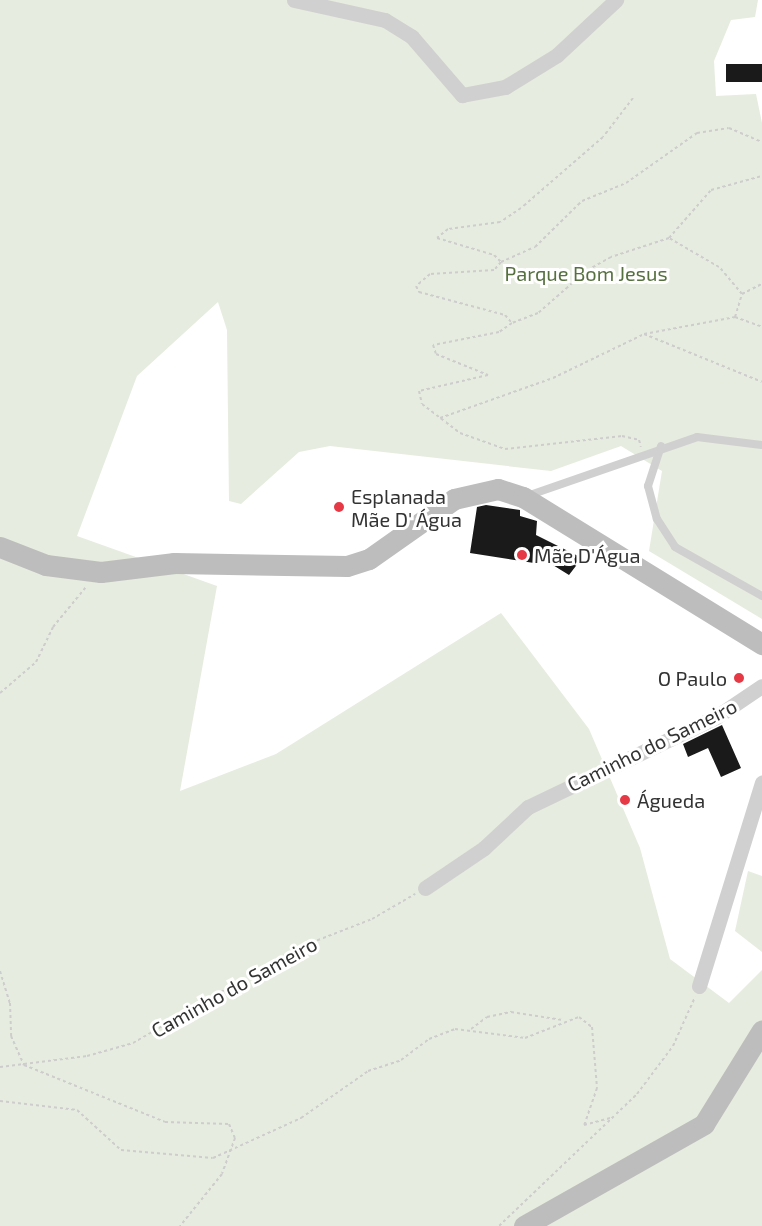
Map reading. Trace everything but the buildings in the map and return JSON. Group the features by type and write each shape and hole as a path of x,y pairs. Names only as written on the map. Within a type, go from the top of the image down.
{"main road":[{"path":"0,547 46,565 101,572 174,562 348,566 369,559 454,499 489,490 523,497 762,644"},
{"path":"524,1226 704,1124 762,1029"}],"street":[{"path":"294,0 385,20 412,38 462,95 505,87 557,55 616,0"},
{"name":"Caminho do Sameiro","path":"425,888 484,848 528,807 716,717 762,686"},
{"path":"699,986 762,783"}],"lane":[{"path":"523,497 630,462 662,446 697,437 762,445"},
{"path":"662,446 648,486 657,519 675,547 762,597"}],"path":[{"path":"501,262 485,251 437,238 448,229 500,222 521,208 603,137 633,98"},
{"path":"512,323 505,315 419,292 416,286 430,274 485,272 535,247 582,201 626,183 697,134 729,128 762,142"},
{"path":"630,462 642,452 639,441 631,436 505,449 480,443 440,419 422,404 423,387 488,375 436,354 433,345 499,332 512,323 538,313 611,257 669,238 711,190 762,176"},
{"path":"669,238 719,267 741,294"},
{"path":"735,317 741,294 762,284"},
{"path":"440,419 553,378 644,334 735,317 762,327"},
{"path":"644,334 762,382"},
{"path":"0,693 36,662 53,627 101,572"},
{"name":"Caminho do Sameiro","path":"0,1068 133,1043 183,1019 295,949 372,919 425,888"},
{"path":"0,971 10,1003 11,1036 24,1065 165,1122 229,1124 235,1137 232,1151 213,1190 180,1226"},
{"path":"499,1226 613,1118 673,1046 699,986"},
{"path":"469,1030 487,1017 511,1012 562,1020"},
{"path":"0,1101 77,1110 113,1146 129,1152 162,1150 203,1158 232,1151 301,1118 369,1071 401,1060 429,1039 469,1030 525,1038 562,1020 579,1017 592,1027 597,1088 584,1125 613,1118"}],"green space":[{"name":"Parque Bom Jesus","path":"0,0 758,0 755,17 731,20 714,61 716,96 756,94 762,123 762,619 649,551 662,471 621,446 551,471 330,446 299,452 241,504 229,501 227,330 218,302 137,376 77,536 217,586 180,791 276,754 501,613 589,729 640,848 670,959 729,1003 762,970 762,1226 0,1226"},
{"path":"748,871 762,876 762,952 735,931"}],"place":[{"name":"Esplanada Mãe D' Água","path":"339,507"},
{"name":"Mãe D'Água","path":"522,555"},
{"name":"O Paulo","path":"739,678"},
{"name":"Águeda","path":"625,800"}]}
